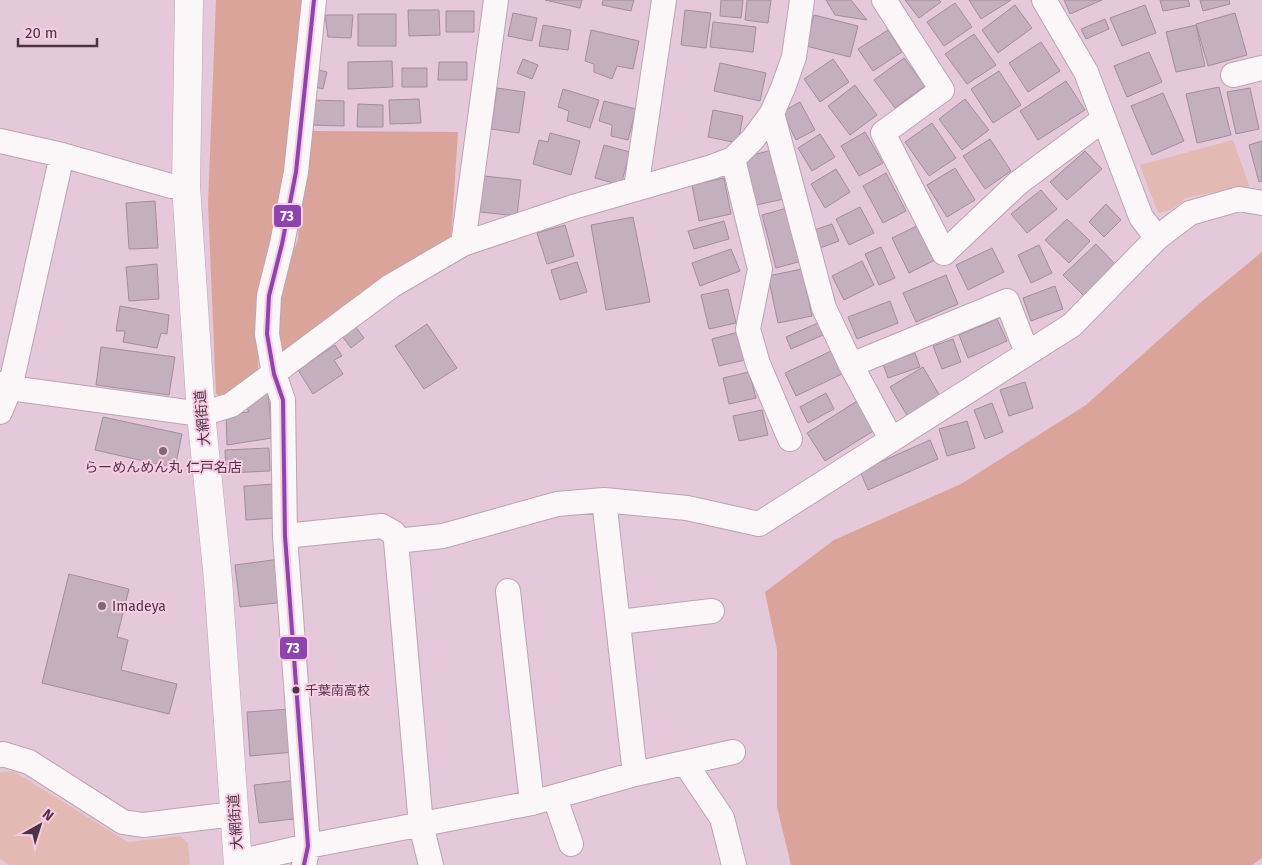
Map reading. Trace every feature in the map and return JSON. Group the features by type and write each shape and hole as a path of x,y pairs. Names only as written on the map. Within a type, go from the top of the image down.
{"main road":[{"name":"大網街道","path":"189,0 186,186 201,414 218,579 238,864"}],"street":[{"path":"306,856 285,536 283,400 274,374 267,334 269,296 282,244 296,172 314,0"},
{"path":"463,244 496,0"},
{"path":"636,189 664,0"},
{"path":"5,386 201,414 231,406 391,286 463,244 733,159 753,139 772,112 783,88 794,57 802,0"},
{"path":"884,0 942,90 883,134 944,252 1018,184 1104,120"},
{"path":"1044,0 1086,72 1141,217 1157,238"},
{"path":"1233,75 1262,68"},
{"path":"772,112 824,308 850,365 891,439"},
{"path":"0,141 62,155 171,186 186,186"},
{"path":"0,412 62,155"},
{"path":"733,159 760,268 748,329 758,364 790,439"},
{"path":"396,541 443,536 557,504 604,500 687,508 758,524 1072,325 1157,238 1190,213 1239,199 1262,203"},
{"path":"850,365 1007,301 1027,353"},
{"path":"604,500 619,622 634,774"},
{"path":"285,536 382,526 394,533 421,825 431,865"},
{"path":"508,591 532,803"},
{"path":"619,622 712,611"},
{"path":"238,864 306,856 421,825 555,798 634,774 733,752"},
{"path":"0,755 3,754 29,762 123,822 143,825 234,814"},
{"path":"685,763 722,818 734,865"},
{"path":"555,798 571,844"}],"shaded area":[{"path":"216,0 307,0 293,135 258,300 258,379 229,399 216,394 208,203"},
{"path":"310,131 458,132 451,240 281,357 275,303 298,239 302,177"},
{"path":"1233,140 1250,188 1232,188 1186,198 1171,210 1158,213 1140,165"},
{"path":"1262,252 1262,858 1252,865 791,865 777,807 777,650 765,592 834,540 961,484 1086,405 1200,303"},
{"path":"13,771 128,842 180,836 188,843 190,865 9,865 0,859 0,773"}],"building":[{"path":"545,0 582,0 580,8"},
{"path":"603,0 634,0 631,11 602,5"},
{"path":"721,0 743,0 741,18 720,16"},
{"path":"747,0 771,0 768,23 745,20"},
{"path":"826,0 851,0 867,20 835,15"},
{"path":"905,0 939,0 941,2 919,18"},
{"path":"969,0 1011,0 981,19"},
{"path":"1064,0 1102,0 1070,14"},
{"path":"1160,0 1188,0 1190,6 1163,11"},
{"path":"1200,0 1229,0 1230,4 1203,11"},
{"path":"955,3 972,27 944,46 927,22"},
{"path":"1015,5 1032,28 998,53 982,30"},
{"path":"1145,5 1156,33 1122,46 1110,18"},
{"path":"408,10 439,10 440,35 409,36"},
{"path":"685,10 711,13 706,48 681,45"},
{"path":"446,11 474,11 474,32 446,32"},
{"path":"513,13 537,18 532,41 508,36"},
{"path":"1235,13 1247,55 1208,66 1196,24"},
{"path":"358,14 396,14 396,46 358,46"},
{"path":"325,15 353,15 351,38 328,37"},
{"path":"814,15 858,26 850,57 806,46"},
{"path":"1105,19 1109,29 1086,39 1081,29"},
{"path":"713,22 756,27 753,52 710,47"},
{"path":"543,25 571,30 568,50 539,46"},
{"path":"1196,25 1205,66 1176,72 1166,32"},
{"path":"591,30 639,41 633,69 617,66 612,79 594,72 594,64 585,61"},
{"path":"888,30 902,52 873,71 858,49"},
{"path":"974,34 996,65 967,84 945,54"},
{"path":"1041,42 1060,71 1028,92 1009,63"},
{"path":"1149,52 1162,82 1127,97 1114,66"},
{"path":"904,58 925,86 895,108 874,80"},
{"path":"523,59 538,65 532,79 517,73"},
{"path":"833,59 849,82 820,102 804,79"},
{"path":"392,61 393,87 348,89 348,62"},
{"path":"439,62 467,62 467,80 438,80"},
{"path":"720,63 766,73 760,101 714,91"},
{"path":"402,68 427,68 427,87 402,87"},
{"path":"315,69 327,72 323,89 312,86"},
{"path":"999,71 1021,105 993,123 971,89"},
{"path":"1066,81 1085,110 1038,140 1020,111"},
{"path":"855,85 877,115 850,135 828,106"},
{"path":"1219,87 1231,135 1197,143 1186,94"},
{"path":"497,88 525,92 519,133 491,129"},
{"path":"1250,88 1259,129 1236,134 1227,92"},
{"path":"563,89 599,100 590,128 567,121 569,111 558,107"},
{"path":"1163,93 1184,141 1152,155 1131,106"},
{"path":"419,99 421,123 390,124 389,100"},
{"path":"965,99 989,130 962,150 939,119"},
{"path":"312,100 344,101 344,126 312,125"},
{"path":"604,101 636,109 628,140 611,136 612,125 599,121"},
{"path":"800,102 815,130 796,140 782,112"},
{"path":"358,104 383,105 383,127 357,127"},
{"path":"713,110 743,116 738,143 708,137"},
{"path":"932,123 956,158 929,176 905,142"},
{"path":"865,132 883,163 859,176 841,146"},
{"path":"550,133 580,141 571,175 533,164 539,140 548,142"},
{"path":"820,134 835,157 812,171 798,148"},
{"path":"990,139 1011,171 985,189 963,156"},
{"path":"1262,141 1262,181 1259,182 1249,145"},
{"path":"604,145 630,152 621,185 595,178"},
{"path":"772,150 784,199 756,205 745,157"},
{"path":"1085,151 1102,169 1067,200 1050,182"},
{"path":"955,168 975,200 947,217 927,185"},
{"path":"836,169 850,192 825,208 811,184"},
{"path":"886,173 906,211 883,223 863,186"},
{"path":"484,176 521,180 517,216 480,212"},
{"path":"724,178 731,214 699,221 692,185"},
{"path":"1041,190 1057,209 1027,233 1011,214"},
{"path":"155,201 158,248 129,249 126,203"},
{"path":"1106,204 1121,220 1104,237 1089,222"},
{"path":"860,207 874,233 849,245 836,219"},
{"path":"787,208 802,261 776,268 762,215"},
{"path":"633,217 650,302 606,310 591,225"},
{"path":"1067,219 1090,241 1069,263 1045,240"},
{"path":"724,221 729,239 694,249 688,231"},
{"path":"832,224 839,241 820,248 814,230"},
{"path":"565,225 574,256 547,264 537,233"},
{"path":"919,225 935,260 909,273 892,238"},
{"path":"1096,244 1116,265 1084,296 1063,275"},
{"path":"1039,245 1052,273 1031,283 1018,255"},
{"path":"881,247 895,278 879,285 865,254"},
{"path":"992,248 1004,272 968,290 956,265"},
{"path":"731,249 740,271 700,286 692,263"},
{"path":"862,261 874,285 844,300 832,276"},
{"path":"577,262 587,292 560,300 551,270"},
{"path":"157,264 159,299 129,301 126,267"},
{"path":"802,269 812,316 778,323 768,276"},
{"path":"946,275 958,304 916,322 903,293"},
{"path":"1055,286 1063,309 1031,321 1023,298"},
{"path":"728,289 736,323 709,329 701,295"},
{"path":"890,301 898,323 857,339 848,317"},
{"path":"120,306 169,315 167,334 161,333 157,348 123,342 125,331 116,331"},
{"path":"997,319 1007,341 968,358 959,335"},
{"path":"818,323 823,335 791,349 786,337"},
{"path":"427,324 457,368 424,389 395,346"},
{"path":"355,326 364,338 351,348 342,336"},
{"path":"738,332 745,360 719,366 712,339"},
{"path":"953,339 961,362 942,369 933,346"},
{"path":"335,345 342,356 334,360 343,374 313,394 298,370"},
{"path":"101,347 175,357 169,395 96,385"},
{"path":"831,351 842,374 796,396 785,373"},
{"path":"915,353 920,367 888,378 883,364"},
{"path":"923,367 941,398 908,417 890,387"},
{"path":"749,372 756,398 729,404 723,378"},
{"path":"1025,382 1033,408 1009,416 1000,390"},
{"path":"268,390 272,438 227,445 226,414 249,412 244,402"},
{"path":"826,393 834,409 808,423 800,407"},
{"path":"857,401 875,430 825,461 807,433"},
{"path":"992,403 1003,432 985,439 974,410"},
{"path":"762,410 768,435 739,441 733,416"},
{"path":"103,417 182,434 175,468 95,450"},
{"path":"967,421 975,448 947,456 939,429"},
{"path":"930,440 938,459 868,490 860,471"},
{"path":"269,448 270,471 226,473 225,450"},
{"path":"275,484 277,518 246,520 244,486"},
{"path":"280,559 285,602 240,607 235,565"},
{"path":"69,574 129,589 117,637 128,640 121,670 177,684 169,714 42,683"},
{"path":"291,709 294,752 250,756 247,712"},
{"path":"298,780 302,818 259,823 254,785"}],"transit line":[{"name":"73","path":"304,865 308,846 285,536 283,400 274,374 267,334 269,296 282,244 296,172 314,0"}],"place":[{"name":"らーめんめん丸 仁戸名店","path":"163,451"},
{"name":"Imadeya","path":"102,606"},
{"name":"千葉南高校","path":"296,690"}]}
